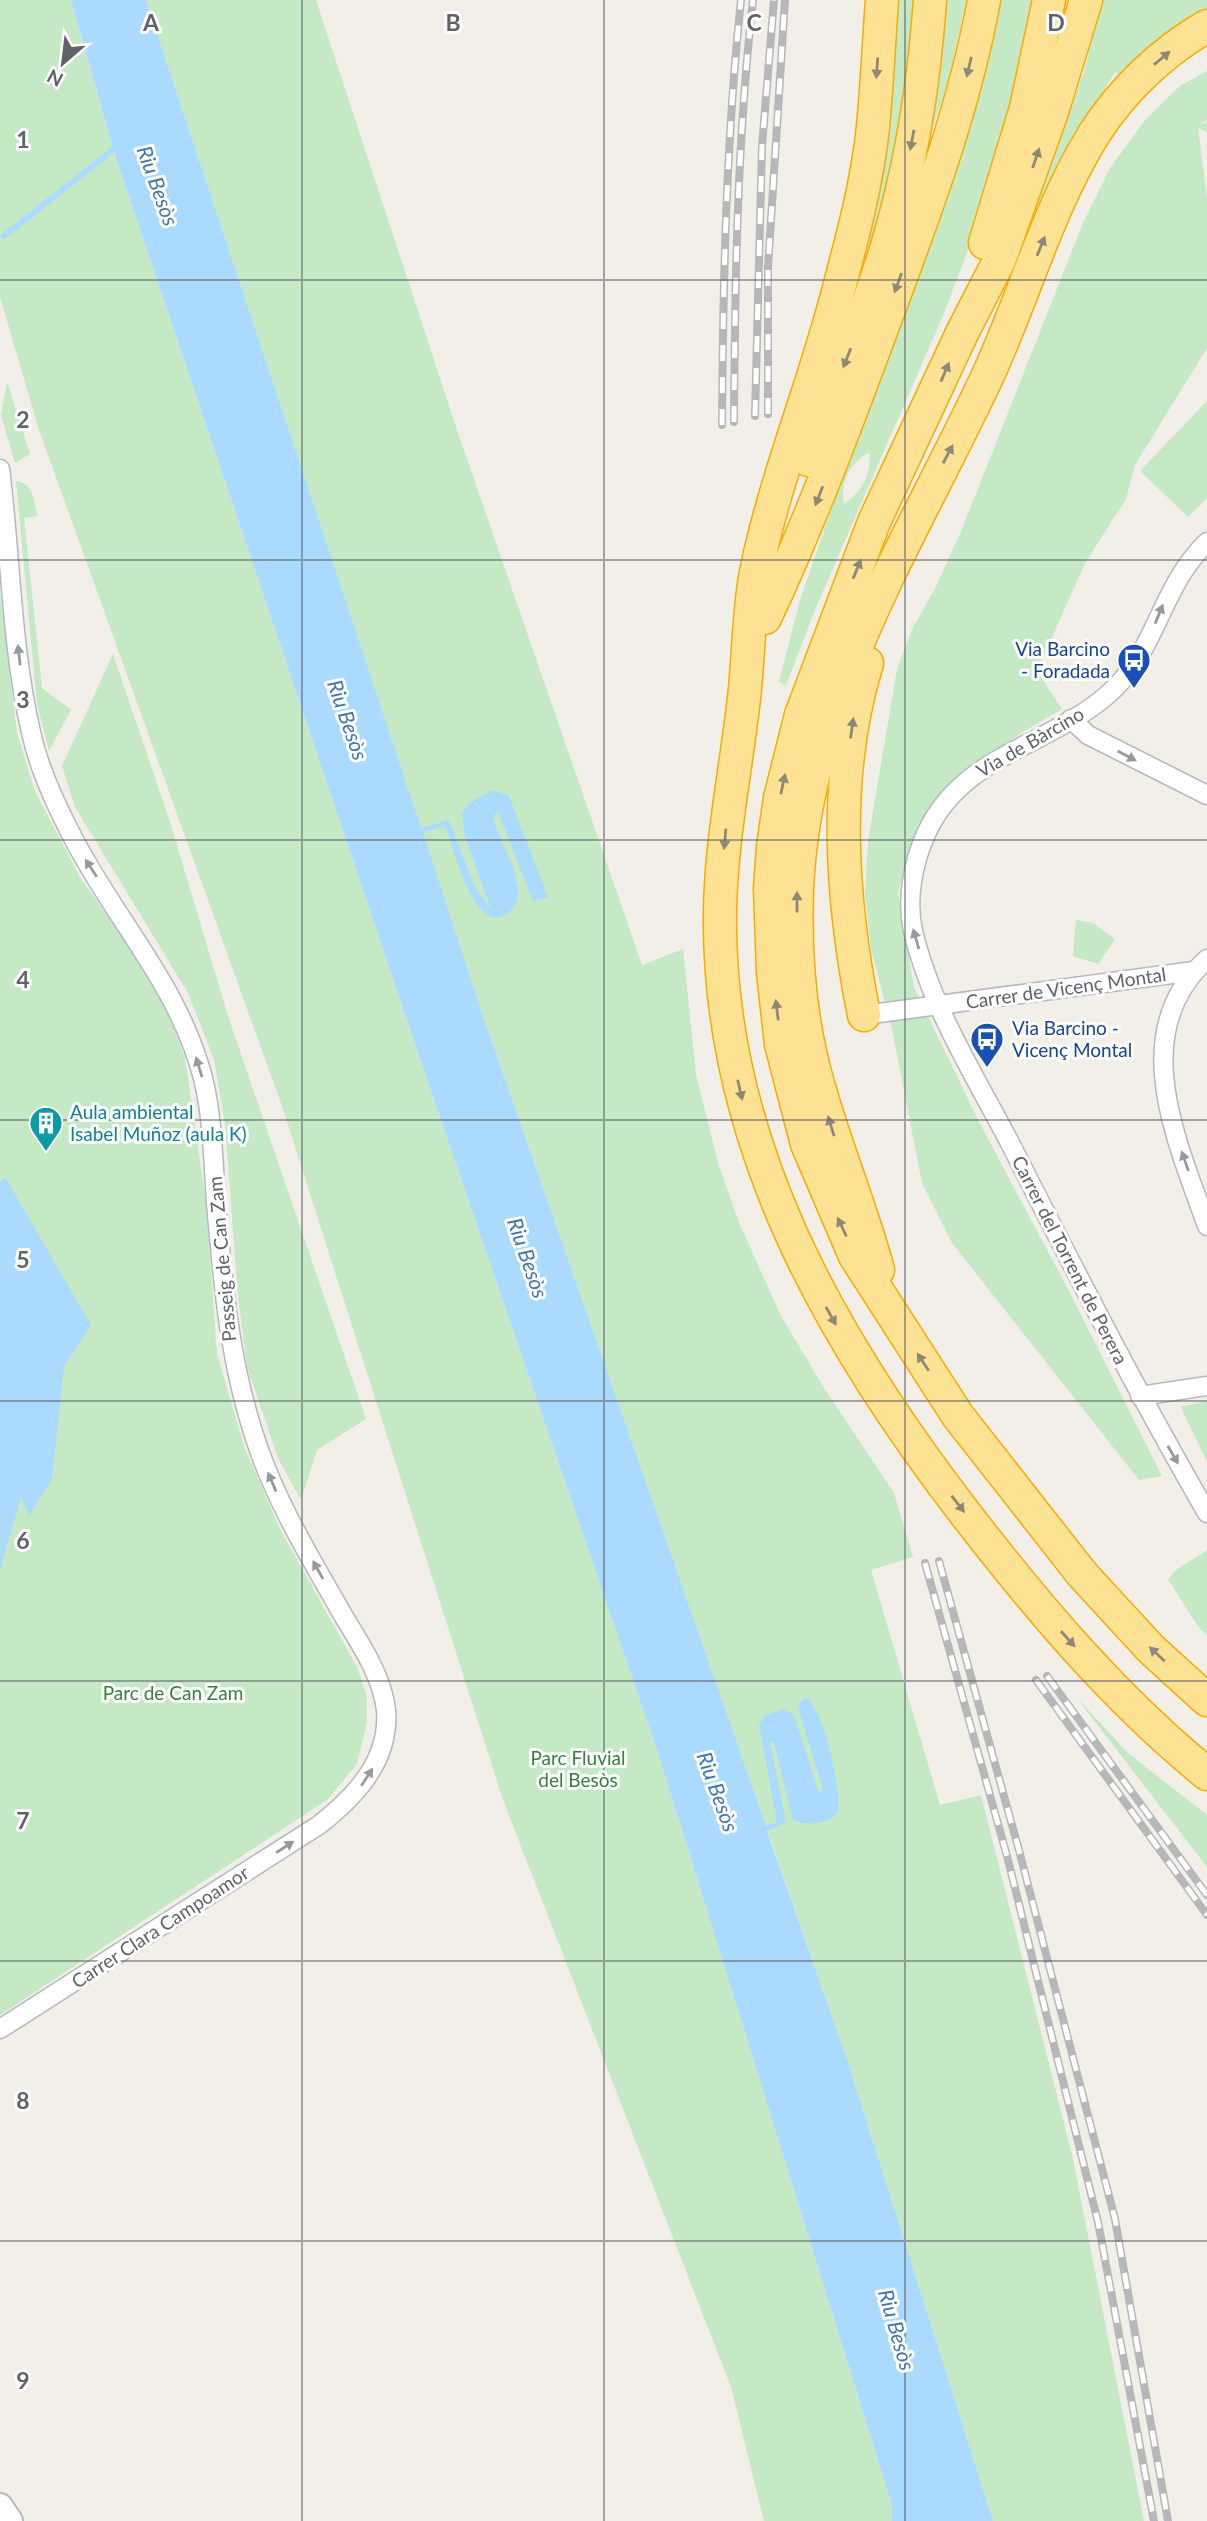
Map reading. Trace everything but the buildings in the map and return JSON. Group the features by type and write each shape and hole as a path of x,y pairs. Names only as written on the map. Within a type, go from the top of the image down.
{"highway":[{"path":"881,0 873,130 859,204 836,301 757,569 750,614 744,699 723,859 720,914 724,988 734,1059 752,1133 792,1240 836,1325 876,1391 984,1537 1106,1681 1149,1724 1207,1773"},
{"path":"744,699 765,618 781,533 872,291 894,220 918,111 930,0"},
{"path":"765,618 803,537 918,229 964,87 984,0"},
{"path":"962,333 1035,73 1049,0"},
{"path":"1086,0 1052,112 999,261 962,333 874,523 814,676 790,751 773,847 770,888 773,972 781,1044 807,1144 855,1256 958,1416 1082,1574 1151,1649 1207,1700"},
{"path":"887,1307 863,1214 838,1150 811,1059 799,975 797,890 807,797 826,722 862,629 986,379 1060,199 1095,134 1143,74 1207,26"},
{"path":"864,1015 849,939 844,891 849,748 860,687 870,655 932,485"}],"street":[{"name":"Passeig de Can Zam","path":"0,469 19,661 31,734 70,832 160,974 194,1048 211,1114 222,1282 230,1349 245,1407 276,1492 377,1675 386,1710 382,1745 370,1776 346,1803 319,1825"},
{"name":"Via de Bàrcino","path":"938,1004 918,950 911,908 917,857 927,831 940,809 976,772 1104,698 1132,671 1146,649 1173,585 1207,542"},
{"path":"1071,719 1088,735 1207,795"},
{"name":"Carrer de Vicenç Montal","path":"864,1015 1200,965"},
{"path":"1200,965 1175,996 1162,1069 1168,1113 1207,1226"},
{"name":"Carrer del Torrent de Perera","path":"938,1004 1140,1396 1207,1513"},
{"path":"1140,1396 1207,1386"},
{"name":"Carrer Clara Campoamor","path":"0,2029 319,1825"},
{"path":"0,2505 10,2521"}],"green space":[{"name":"Parc Fluvial del Besòs","path":"0,0 71,0 116,158 658,1753 892,2505 892,2521 764,2521 731,2387 503,1800 283,1109 38,427 0,297"},
{"path":"146,0 316,0 457,430 642,965 683,949 696,1075 719,1166 740,1225 781,1316 824,1388 894,1493 913,1557 871,1570 940,1805 981,1795 1073,2159 1144,2521 993,2521 845,2053 483,1016"},
{"path":"888,0 915,0 911,40 884,197 849,311"},
{"path":"942,0 966,0 949,78 924,156"},
{"path":"1000,0 1035,0 1017,88 972,240 942,318 817,605 786,685 779,682 800,600 951,184 973,113","holes":["869,453 870,461 864,482 856,494 844,504 844,488 848,474 857,462"]},
{"path":"1102,0 1207,0 1207,10 1122,76 1115,72 1077,134 1035,221 1032,220 1084,71"},
{"path":"1207,71 1207,120 1198,125 1207,122 1207,133 1198,127 1207,199 1207,348 1135,465 1126,499 1085,563 1037,671 1062,709 1021,733 970,769 937,803 915,835 898,893 914,987 978,1120 1069,1291 1162,1476 1139,1480 952,1243 922,1183 892,1029 871,949 865,894 868,841 897,669 913,627 935,589 962,529 1083,223 1110,168 1146,119 1180,86"},
{"path":"7,382 30,454 15,463 1,415"},
{"path":"1207,401 1207,498 1188,517 1140,471"},
{"path":"16,481 30,489 37,516 24,518 42,688 71,710 49,751 37,704"},
{"name":"Parc de Can Zam","path":"0,592 17,733 35,791 81,879 127,943 168,1012 185,1058 206,1202 217,1354 244,1446 280,1529 357,1667 367,1697 367,1723 357,1764 327,1800 0,2015"},
{"path":"113,654 170,822 229,1019 366,1419 317,1450 301,1500 278,1458 247,1367 238,1296 225,1125 214,1059 188,993 75,807 62,766"},
{"path":"1076,920 1093,923 1115,939 1098,964 1073,956"},
{"path":"1207,1401 1207,1462 1181,1407"},
{"path":"1207,1550 1207,1635 1168,1580 1181,1567"},
{"path":"1076,1697 1128,1753 1207,1815 1207,1867"}],"water":[{"name":"Riu Besòs","path":"71,0 146,0 421,828 449,820 475,888 491,909 465,837 462,813 470,803 492,790 509,796 548,897 533,901 498,812 493,816 517,881 518,894 513,908 498,917 487,915 468,889 445,826 423,833 483,1016 766,1826 777,1822 759,1724 765,1716 783,1709 794,1715 819,1793 823,1789 798,1708 803,1699 808,1698 821,1721 834,1768 839,1811 823,1822 805,1823 793,1820 774,1742 770,1742 786,1822 767,1831 845,2053 993,2521 892,2521 892,2505 658,1753 116,158"},
{"path":"5,1177 91,1325 64,1367 52,1479 29,1516 21,1497 0,1570 0,1183"}],"waterway":[{"path":"4,236 118,146"}],"railway":[{"path":"722,425 726,212 741,0"},
{"path":"734,422 740,158 753,0"},
{"path":"755,416 762,146 774,0"},
{"path":"768,414 768,267 785,0"},
{"path":"939,1561 1020,1854 1115,2219 1168,2521"},
{"path":"925,1563 1007,1856 1098,2222 1154,2521"},
{"path":"1047,1676 1207,1895"},
{"path":"1036,1680 1207,1915"}],"place":[{"name":"Via Barcino - Foradada","path":"1134,690"},
{"name":"Via Barcino - Vicenç Montal","path":"987,1069"},
{"name":"Aula ambiental Isabel Muñoz (aula K)","path":"46,1153"}]}
